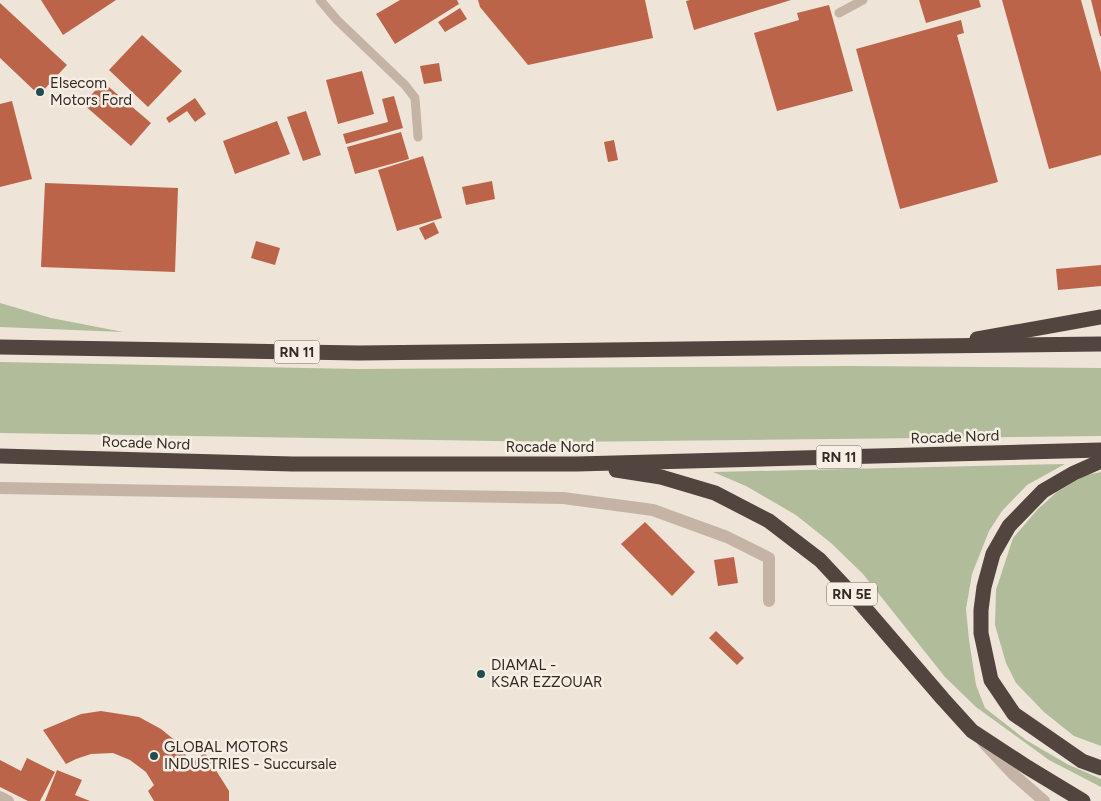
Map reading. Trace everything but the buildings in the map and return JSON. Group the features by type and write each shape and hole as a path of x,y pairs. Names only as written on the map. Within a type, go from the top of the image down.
{"highway":[{"path":"935,346 1101,317"},
{"name":"RN 11","path":"0,347 359,352 1101,344"},
{"name":"Rocade Nord","path":"0,456 293,464 577,464 1101,450"},
{"path":"1101,461 1074,473 1043,491 1009,526 993,554 984,587 981,633 991,680 1014,714 1082,761 1101,768"},
{"name":"RN 5E","path":"577,464 661,477 715,493 769,521 820,560 864,606 942,699 972,731 1083,801"}],"street":[{"path":"0,488 563,498 653,510 727,537 769,558 770,601"},
{"path":"972,731 1013,774 1044,801"},
{"path":"0,797 8,801"}],"lane":[{"path":"320,0 337,20 415,98 418,137"},
{"path":"839,13 863,0"}],"green space":[{"path":"0,303 51,318 123,332 0,327"},
{"path":"0,362 357,369 850,366 1101,368 1101,436 563,442 0,433"},
{"path":"1065,464 1027,485 1002,511 989,531 972,574 966,609 969,640 976,685 985,708 1026,740 1067,764 1101,779 1101,787 1049,760 976,707 945,677 863,574 831,543 796,515 746,486 713,472"},
{"path":"1101,472 1101,746 1074,736 1044,712 1016,683 1006,663 995,625 996,590 1013,538 1038,509 1057,492 1086,475"}],"place":[{"name":"Elsecom Motors Ford","path":"40,92"},
{"name":"DIAMAL - KSAR EZZOUAR","path":"481,674"},
{"name":"GLOBAL MOTORS INDUSTRIES - Succursale","path":"154,756"}]}
